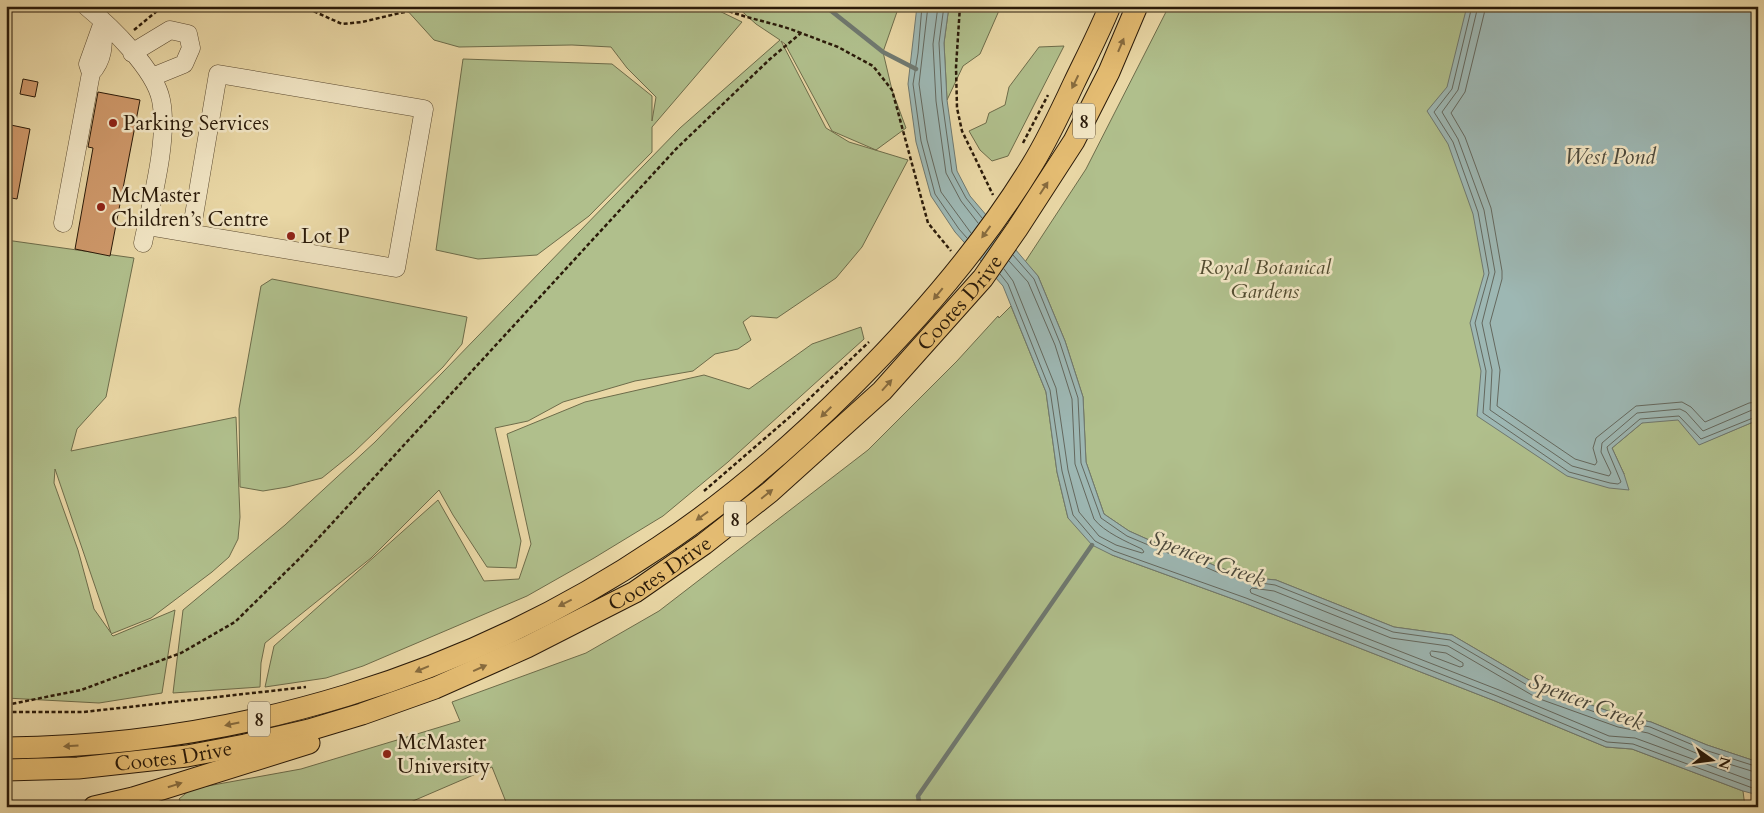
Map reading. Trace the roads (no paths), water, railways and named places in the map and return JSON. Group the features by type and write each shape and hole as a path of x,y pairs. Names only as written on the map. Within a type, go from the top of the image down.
{"main road":[{"name":"Cootes Drive","path":"7,748 104,744 212,728 302,709 394,681 499,637 560,606 659,548 724,500 818,420 913,323 959,251 998,197 1033,163 1059,115 1110,6"},
{"name":"Cootes Drive","path":"6,770 78,768 188,756 309,730 362,714 435,688 527,647 635,592 704,544 770,492 882,391 983,278 1074,141 1109,72 1137,6"},
{"path":"94,807 133,798 328,737 398,711 435,688"}],"lane":[{"path":"86,6 127,47 152,77 161,100 163,126 160,156 144,243"},
{"path":"63,223 91,73 99,65 103,49 103,22"},
{"path":"127,47 170,30 188,34 191,48 184,64 152,77"},
{"path":"147,226 396,268 424,109 218,74 191,233"}],"water":[{"path":"917,6 949,6 944,43 947,100 957,171 970,196 1038,276 1065,341 1083,397 1086,462 1104,514 1129,531 1220,568 1255,578 1276,580 1394,627 1452,635 1541,687 1622,716 1651,722 1707,745 1758,762 1758,795 1632,749 1606,747 1495,701 1244,603 1112,555 1092,545 1068,518 1057,472 1046,392 1003,286 955,232 931,196 916,142 908,84"},
{"name":"West Pond","path":"1467,6 1758,6 1758,420 1699,445 1678,420 1642,423 1612,448 1629,490 1609,488 1567,476 1477,416 1481,371 1470,323 1484,274 1473,214 1448,144 1427,111 1447,87"}],"waterway":[{"path":"825,6 883,52 916,69"},
{"path":"920,807 918,796 1092,545"}],"place":[{"name":"Parking Services","path":"113,123"},
{"name":"McMaster Children’s Centre","path":"101,207"},
{"name":"Lot P","path":"291,236"},
{"name":"McMaster University","path":"387,754"}],"park label":[{"name":"Royal Botanical Gardens","path":"1265,279"}],"water label":[{"name":"Spencer Creek","path":"1208,558"},
{"name":"Spencer Creek","path":"1587,701"}]}
